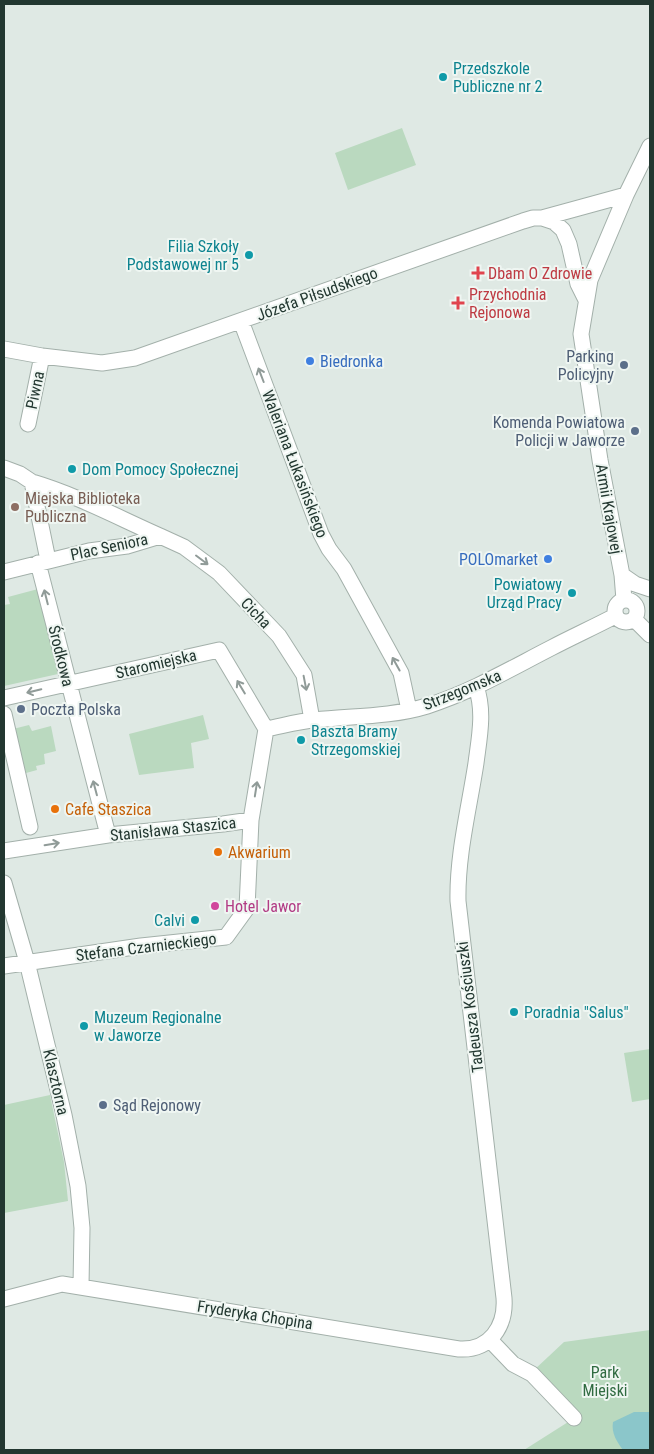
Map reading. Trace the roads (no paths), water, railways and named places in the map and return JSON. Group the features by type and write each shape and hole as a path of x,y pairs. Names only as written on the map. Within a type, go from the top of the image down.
{"street":[{"name":"Armii Krajowej","path":"629,601 610,516 581,340 590,280 626,195 650,146"},
{"name":"Józefa Piłsudskiego","path":"4,349 42,356 102,363 135,358 514,224 626,195"},
{"path":"542,218 554,222 563,230 578,284 586,300"},
{"name":"Waleriana Łukasińskiego","path":"241,321 321,534 344,569 401,673 409,710"},
{"name":"Piwna","path":"28,424 42,356"},
{"path":"4,468 20,474 32,482"},
{"name":"Plac Seniora","path":"32,482 58,490 160,536 127,546 43,562 32,482"},
{"name":"Cicha","path":"160,536 184,548 219,573 279,636 304,675 312,720"},
{"path":"4,572 43,562"},
{"name":"Środkowa","path":"43,562 68,684 108,835"},
{"path":"622,575 635,584 650,588"},
{"path":"629,601 638,611 630,622 622,622 615,616 614,612 617,604 629,601 650,588"},
{"name":"Strzegomska","path":"266,728 312,720 363,716 428,706 476,687 615,616"},
{"path":"634,619 650,635"},
{"name":"Staromiejska","path":"4,698 219,650 266,728"},
{"name":"Tadeusza Kościuszki","path":"476,687 481,704 480,722 459,866 458,902 504,1298 504,1313 500,1327 490,1340"},
{"path":"4,714 30,827"},
{"name":"Stanisława Staszica","path":"4,851 108,835 251,820 266,728"},
{"name":"Stefana Czarnieckiego","path":"4,966 142,946 226,938 247,908 251,820"},
{"name":"Klasztorna","path":"4,883 27,962 64,1114 78,1186 82,1228 81,1286"},
{"name":"Fryderyka Chopina","path":"4,1299 57,1284 81,1286 459,1349 472,1348 490,1340"},
{"path":"490,1340 513,1364 532,1374 574,1418"}],"water":[{"path":"634,1412 650,1412 650,1450 623,1450 615,1437 613,1422"}],"place":[{"name":"Przedszkole Publiczne nr 2","path":"443,77"},
{"name":"Filia Szkoły Podstawowej nr 5","path":"249,255"},
{"name":"Dbam O Zdrowie","path":"478,273"},
{"name":"Przychodnia Rejonowa","path":"458,303"},
{"name":"Biedronka","path":"310,361"},
{"name":"Parking Policyjny","path":"624,365"},
{"name":"Komenda Powiatowa Policji w Jaworze","path":"635,431"},
{"name":"Dom Pomocy Społecznej","path":"72,469"},
{"name":"Miejska Biblioteka Publiczna","path":"15,507"},
{"name":"POLOmarket","path":"548,559"},
{"name":"Powiatowy Urząd Pracy","path":"572,593"},
{"name":"Poczta Polska","path":"21,709"},
{"name":"Baszta Bramy Strzegomskiej","path":"301,740"},
{"name":"Cafe Staszica","path":"55,809"},
{"name":"Akwarium","path":"218,852"},
{"name":"Hotel Jawor","path":"215,906"},
{"name":"Calvi","path":"195,920"},
{"name":"Poradnia \"Salus\"","path":"514,1012"},
{"name":"Muzeum Regionalne w Jaworze","path":"84,1026"},
{"name":"Sąd Rejonowy","path":"103,1105"}],"park label":[{"name":"Park Miejski","path":"605,1381"}]}
